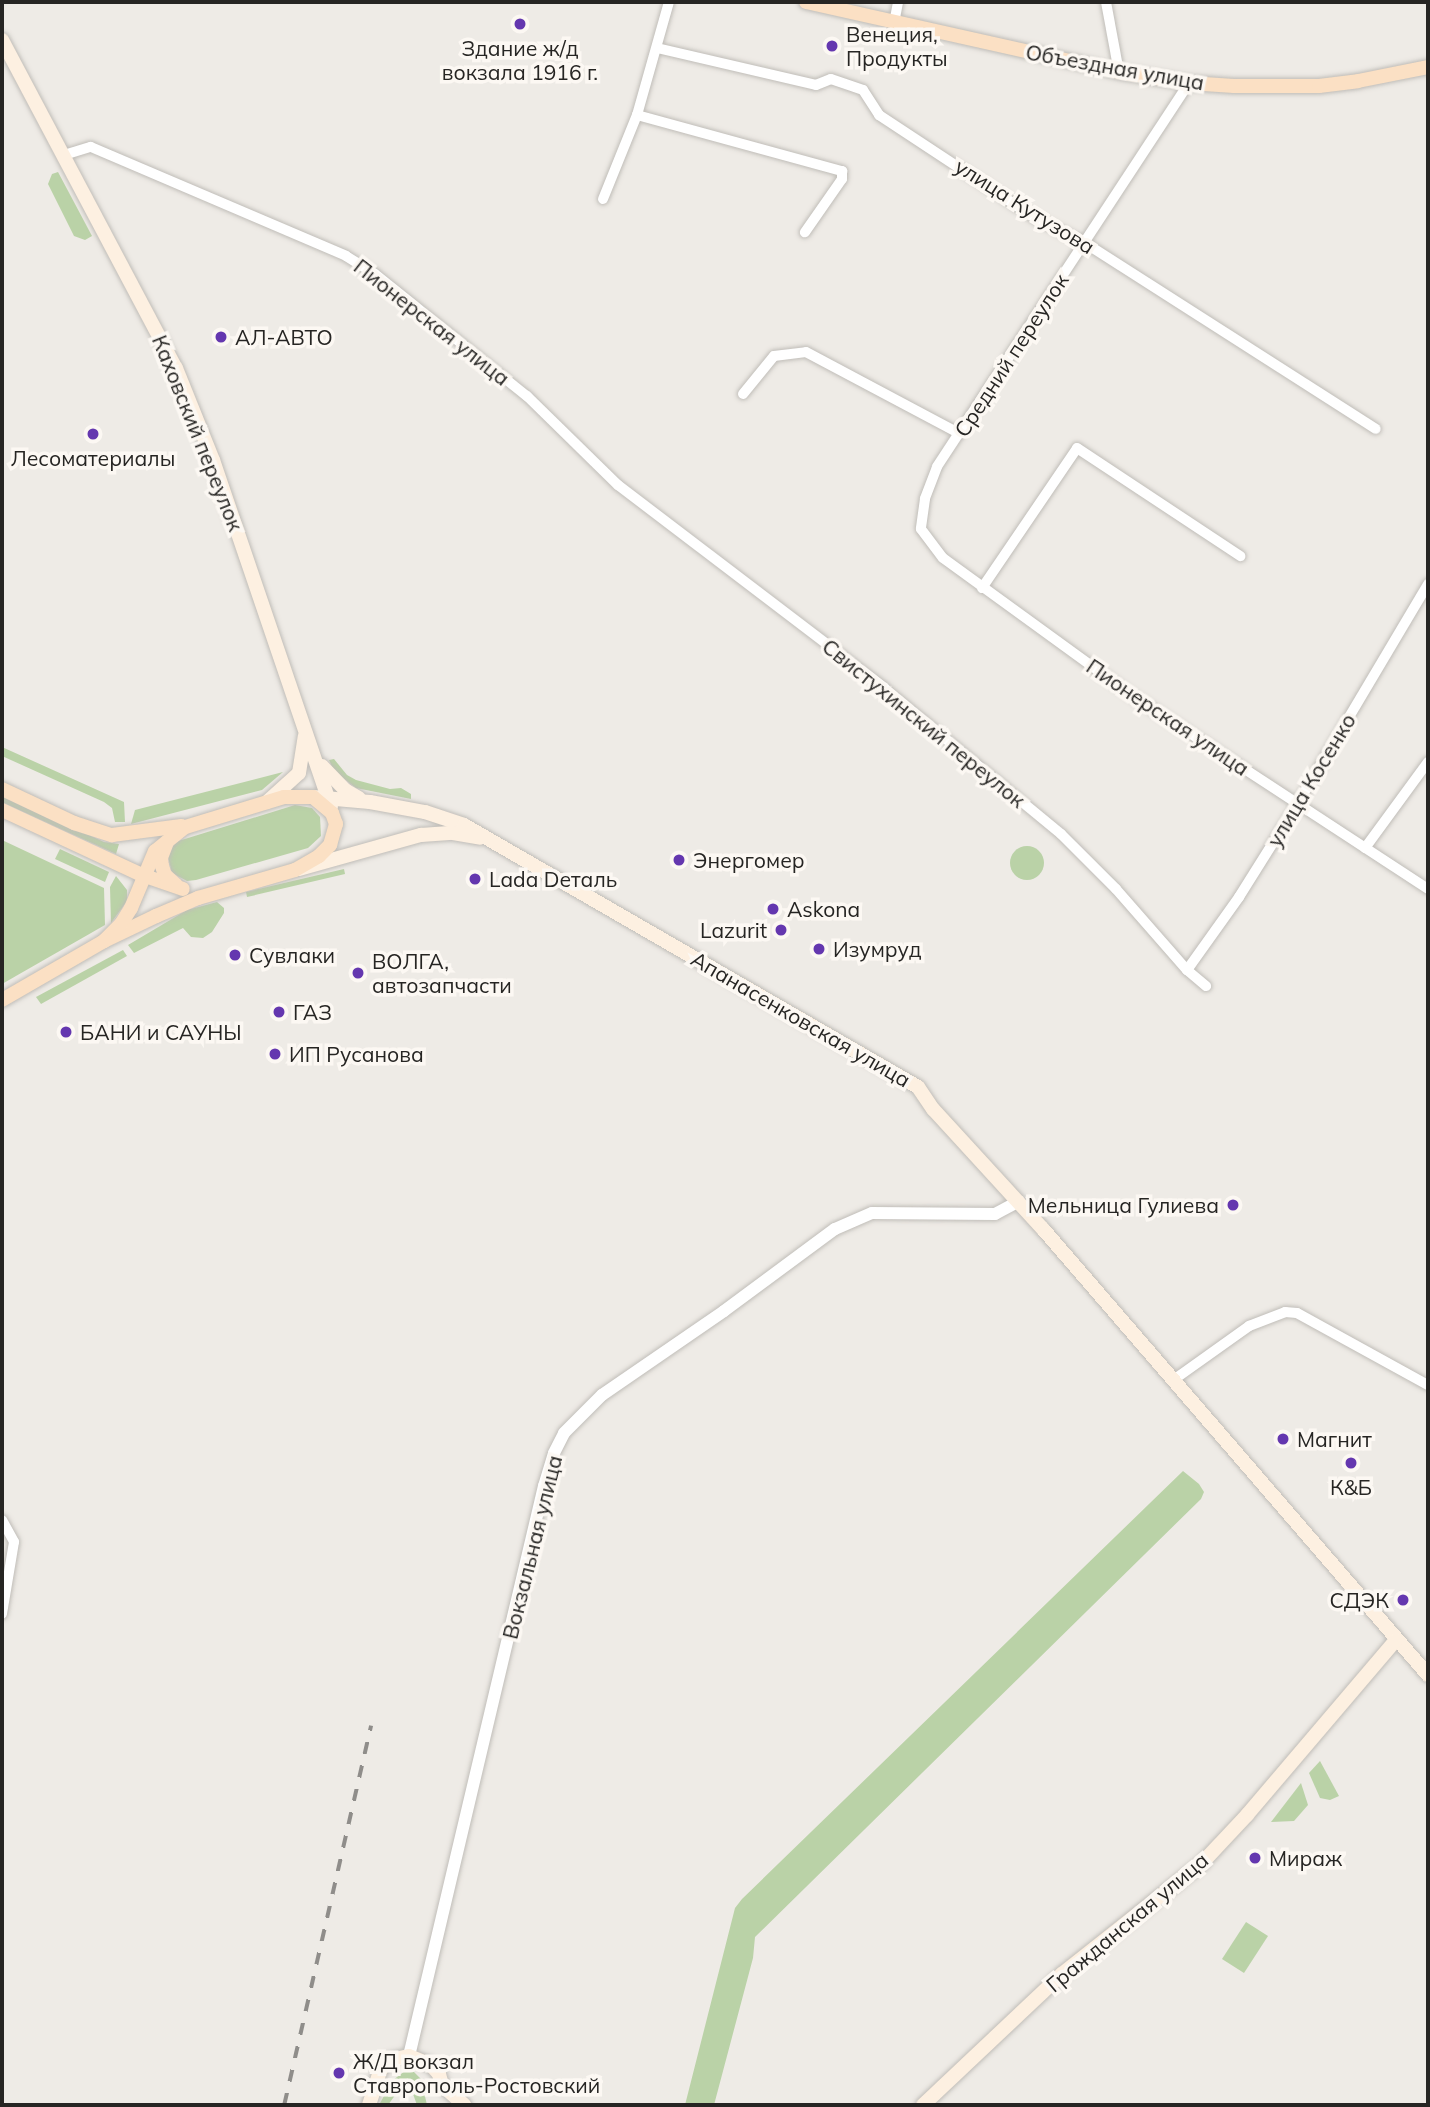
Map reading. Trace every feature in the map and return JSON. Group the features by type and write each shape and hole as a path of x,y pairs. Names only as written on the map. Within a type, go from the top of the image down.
{"main road":[{"name":"Объездная улица","path":"806,2 1119,72 1189,83 1319,86 1428,67"},
{"name":"Каховский переулок","path":"2,40 176,368 213,460 306,727 336,824"},
{"path":"267,802 299,773 305,749 306,727"},
{"path":"317,760 345,790 370,802"},
{"path":"2,789 75,823 112,835 150,833 196,823 284,797 313,797 370,802 446,818 491,842"},
{"path":"295,870 319,856 330,845 336,824 324,804 313,797"},
{"path":"2,810 142,875 183,890 197,892 229,889"},
{"path":"104,941 121,924 131,908 142,875 155,851 169,838 196,823"},
{"path":"2,1000 104,941 189,901 421,835 453,833 491,842"},
{"path":"169,838 162,866 172,883 183,890"},
{"name":"Апанасенковская улица","path":"491,842 918,1087 933,1109 1019,1201 1428,1675"},
{"path":"116,863 132,882 131,908"},
{"name":"Гражданская улица","path":"926,2103 1062,1974 1202,1863 1396,1640"},
{"path":"369,2105 381,2069 390,2060 409,2056 431,2065 439,2074 442,2085 464,2105"}],"street":[{"path":"603,199 637,115 669,2"},
{"path":"894,23 898,2"},
{"path":"1106,2 1119,72"},
{"name":"улица Кутузова","path":"657,48 816,85 831,79 863,90 879,115 1037,219 1085,243 1376,429"},
{"name":"Средний переулок","path":"921,528 925,499 937,467 1189,83"},
{"path":"637,115 842,171 842,179 805,232"},
{"name":"Пионерская улица","path":"64,155 91,146 346,256 375,274 527,396 618,485"},
{"path":"743,394 774,356 806,352 822,358 960,433"},
{"path":"982,588 1077,448 1240,556"},
{"name":"Свистухинский переулок","path":"618,485 884,688 1061,834 1116,889 1187,970 1206,986"},
{"name":"Пионерская улица","path":"921,528 943,558 1130,694 1428,889"},
{"name":"улица Косенко","path":"1187,970 1239,897 1298,803 1428,584"},
{"path":"1365,848 1428,762"},
{"name":"Вокзальная улица","path":"409,2056 544,1486 554,1453 564,1433 602,1395 724,1311 835,1229 872,1213 995,1214 1019,1201"},
{"path":"1172,1381 1249,1326 1285,1312 1297,1313 1428,1385"},
{"path":"2,1520 15,1542 2,1614"}],"green space":[{"path":"58,172 92,236 85,240 74,236 48,184 52,174"},
{"path":"2,747 124,802 125,822 115,822 112,808 104,802 2,756"},
{"path":"334,759 347,775 356,780 390,789 401,788 411,794 411,799 356,788 334,771 329,760"},
{"path":"283,772 262,790 131,824 135,810"},
{"path":"2,795 104,842 119,844 116,854 2,802"},
{"path":"295,805 312,808 320,817 321,836 308,848 196,880 187,881 172,873 168,857 175,842"},
{"path":"2,840 104,888 105,925 2,984"},
{"path":"1027,846 1039,851 1044,863 1039,875 1027,880 1015,875 1010,863 1015,851"},
{"path":"60,849 109,872 105,882 55,859"},
{"path":"344,869 345,874 247,897 246,892"},
{"path":"116,876 127,890 127,901 111,923 110,887"},
{"path":"217,902 224,908 224,913 212,932 203,938 191,937 183,928 134,953 128,945 187,910"},
{"path":"123,950 127,956 41,1004 36,997"},
{"path":"1183,1471 1199,1484 1204,1492 1201,1499 755,1937 753,1958 714,2105 685,2105 735,1908 742,1899"},
{"path":"1320,1761 1339,1796 1330,1800 1320,1798 1309,1773"},
{"path":"1301,1783 1308,1805 1294,1821 1271,1822"},
{"path":"1246,1922 1268,1936 1244,1973 1222,1959"},
{"path":"405,2071 414,2072 421,2079 427,2105 417,2105 413,2094 406,2090 396,2094 388,2105 380,2103 393,2080"}],"railway":[{"path":"284,2105 371,1726"}],"place":[{"name":"Здание ж/д вокзала 1916 г.","path":"520,24"},
{"name":"Венеция, Продукты","path":"832,46"},
{"name":"АЛ-АВТО","path":"221,337"},
{"name":"Лесоматериалы","path":"93,434"},
{"name":"Энергомер","path":"679,860"},
{"name":"Lada Dеталь","path":"475,879"},
{"name":"Askona","path":"773,909"},
{"name":"Lazurit","path":"781,930"},
{"name":"Изумруд","path":"819,949"},
{"name":"Сувлаки","path":"235,955"},
{"name":"ВОЛГА, автозапчасти","path":"358,973"},
{"name":"ГАЗ","path":"279,1012"},
{"name":"БАНИ и САУНЫ","path":"66,1032"},
{"name":"ИП Русанова","path":"275,1054"},
{"name":"Мельница Гулиева","path":"1233,1205"},
{"name":"Магнит","path":"1283,1439"},
{"name":"К&Б","path":"1351,1463"},
{"name":"СДЭК","path":"1403,1600"},
{"name":"Мираж","path":"1255,1858"},
{"name":"Ж/Д вокзал Ставрополь-Ростовский","path":"339,2073"}]}
